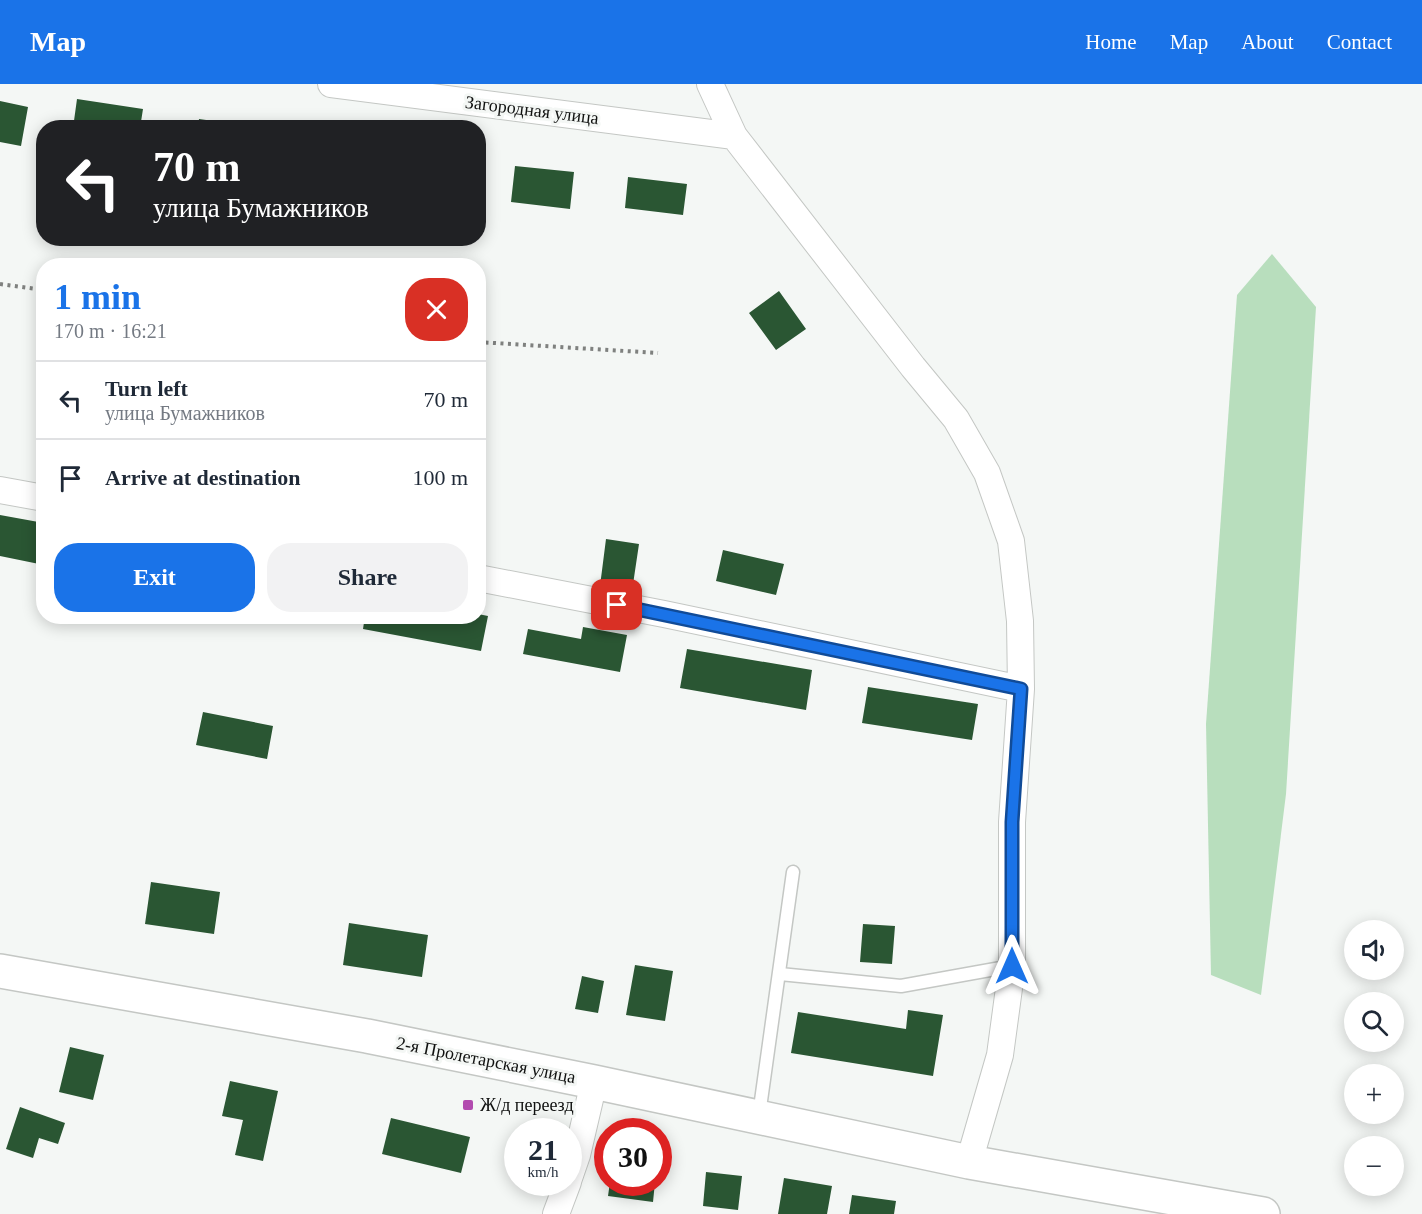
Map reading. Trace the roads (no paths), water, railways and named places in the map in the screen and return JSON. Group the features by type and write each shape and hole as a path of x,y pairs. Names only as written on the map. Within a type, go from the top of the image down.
{"main road":[{"name":"2-я Пролетарская улица","path":"0,970 367,1036 969,1162 1263,1214"}],"street":[{"name":"Загородная улица","path":"331,84 734,136"},
{"path":"710,84 734,136 956,419 987,473 1011,541 1020,621 1021,689 1012,822 1012,966 1000,1056 969,1162"},
{"path":"0,490 36,497"},
{"path":"486,580 664,614 1021,689"},
{"path":"582,1134 594,1082"},
{"path":"556,1214 563,1196"}],"lane":[{"path":"758,1117 793,872"},
{"path":"780,974 901,986 1012,966"}],"place":[{"name":"Ж/д переезд","path":"468,1105"}]}
